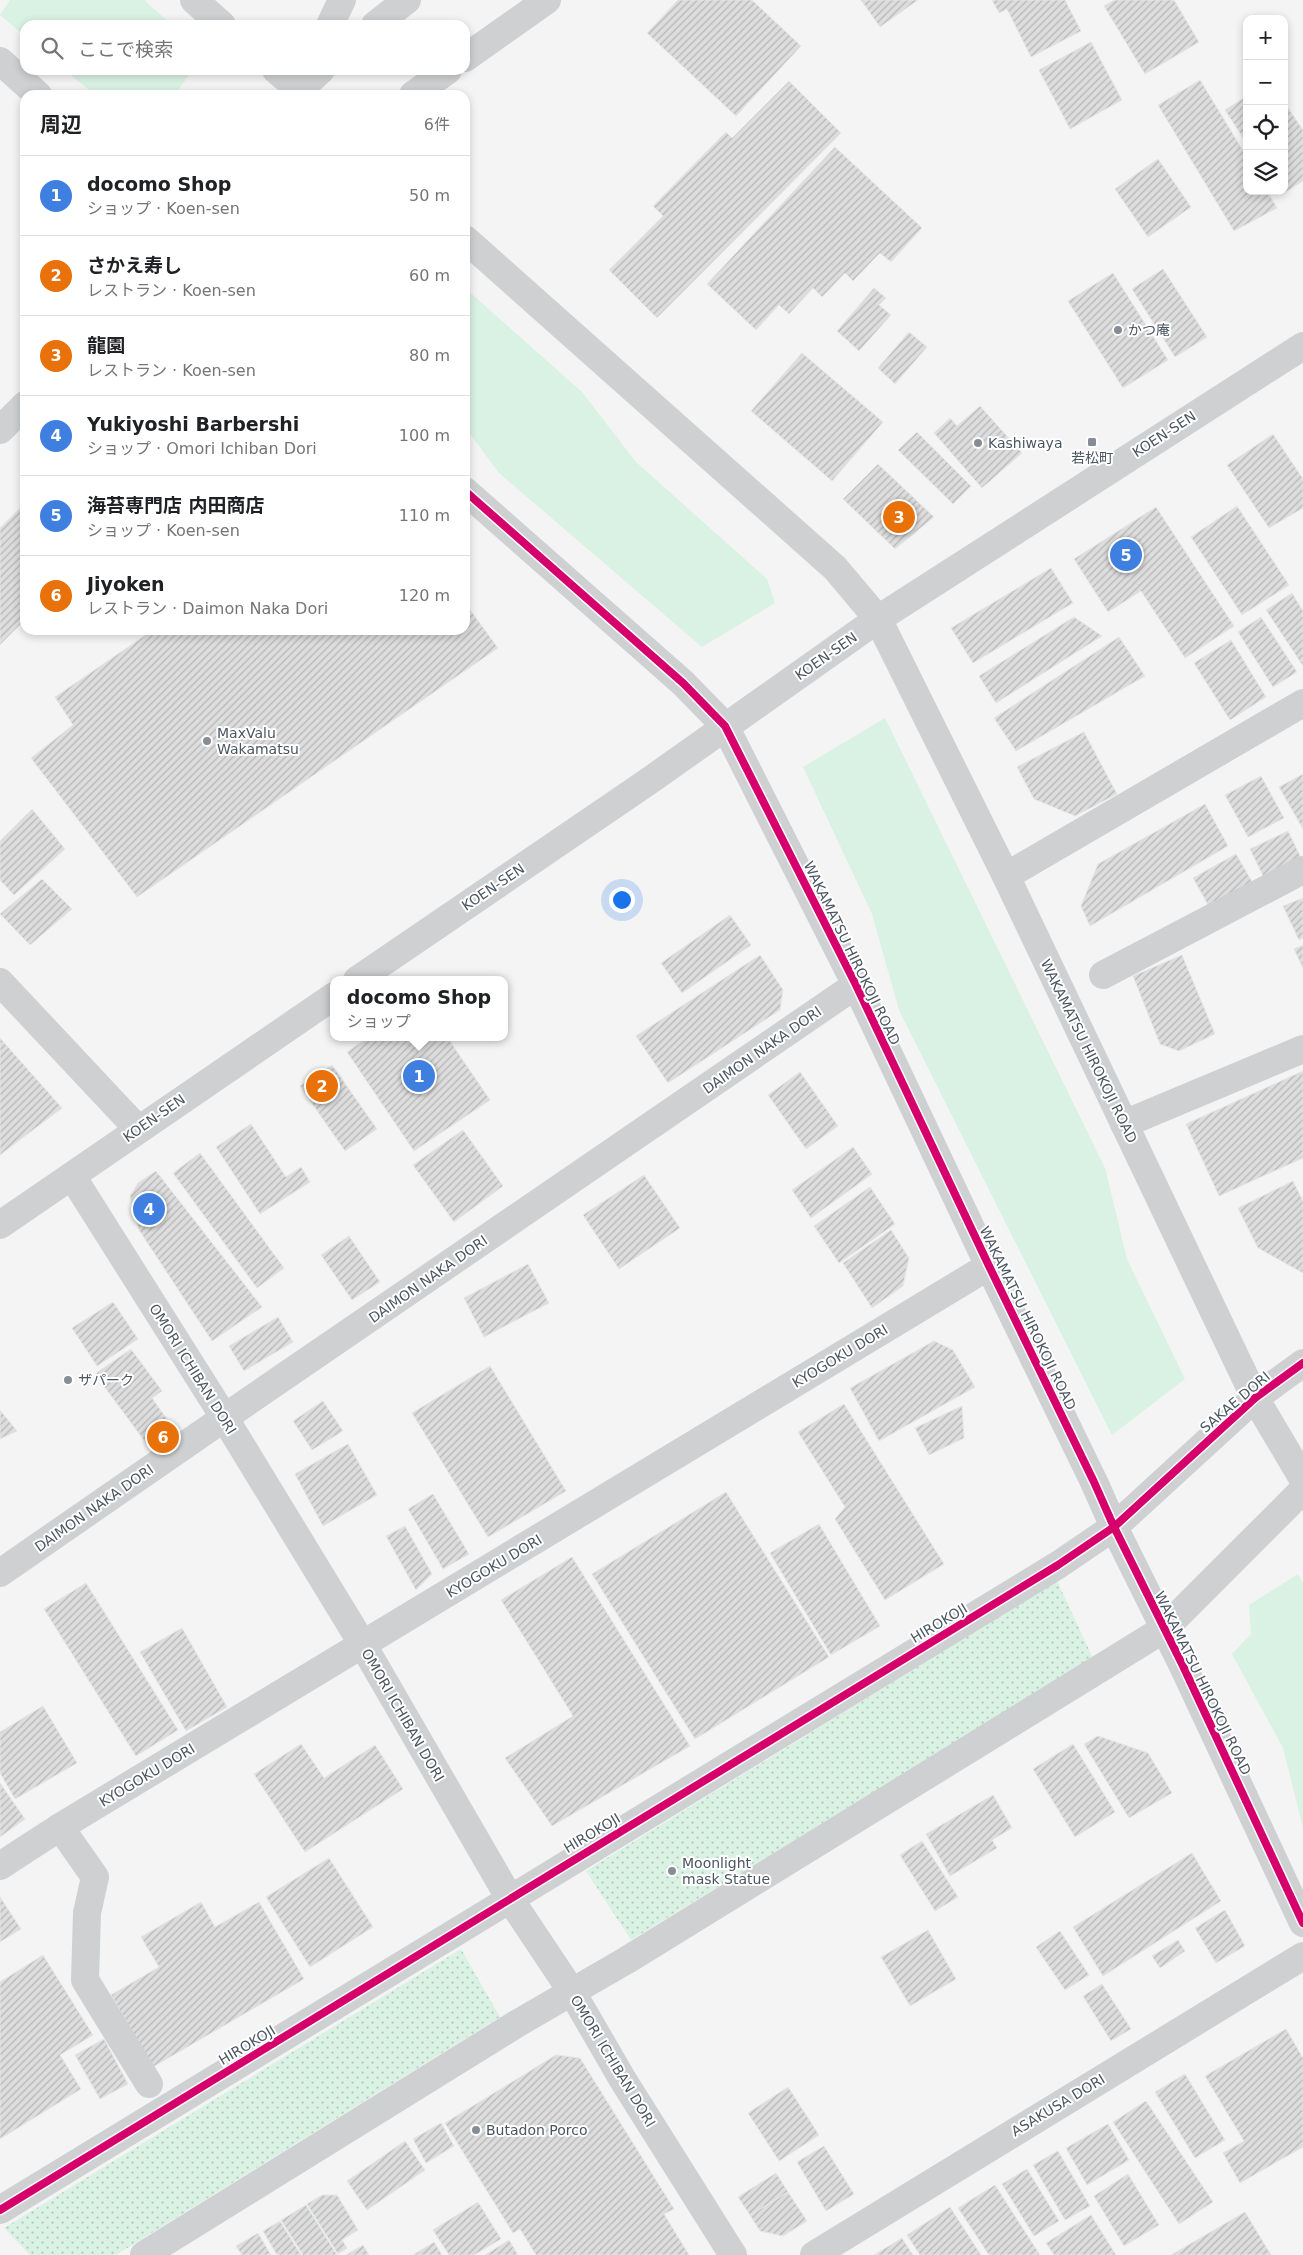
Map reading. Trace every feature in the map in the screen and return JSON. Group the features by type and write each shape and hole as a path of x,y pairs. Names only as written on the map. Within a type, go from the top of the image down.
{"street":[{"path":"194,0 216,20"},
{"path":"332,20 342,0"},
{"path":"382,20 407,0"},
{"path":"470,54 547,0"},
{"path":"0,62 32,90"},
{"path":"284,75 302,87 316,75"},
{"path":"421,90 441,75"},
{"name":"WAKAMATSU HIROKOJI ROAD","path":"470,243 835,568 878,619 1006,876 1255,1398 1303,1479"},
{"name":"KOEN-SEN","path":"364,976 640,787 878,619 1303,346"},
{"path":"0,430 20,410"},
{"name":"WAKAMATSU HIROKOJI ROAD","path":"470,495 683,683 725,726 856,985 1303,1923"},
{"path":"1006,876 1303,703"},
{"path":"1103,975 1303,870"},
{"path":"0,982 138,1129"},
{"name":"DAIMON NAKA DORI","path":"0,1573 224,1417 362,1325 856,985"},
{"name":"KOEN-SEN","path":"0,1225 330,999"},
{"path":"1124,1124 1303,1049"},
{"name":"OMORI ICHIBAN DORI","path":"72,1176 224,1417 363,1645 510,1899 572,1992 623,2080 733,2255"},
{"name":"KYOGOKU DORI","path":"0,1866 60,1827 989,1266"},
{"name":"SAKAE DORI","path":"1185,1462 1255,1398 1303,1364"},
{"name":"HIROKOJI","path":"0,2210 1058,1565 1114,1527 1185,1462"},
{"path":"144,2255 518,2023 572,1992 1164,1629 1303,1490"},
{"path":"60,1827 95,1877 87,1913 85,1980 149,2084"},
{"name":"ASAKUSA DORI","path":"814,2255 1303,1956"}],"green space":[{"path":"10,0 144,0 166,20 20,20 20,32 0,15"},
{"path":"71,75 189,75 178,90 89,90"},
{"path":"470,292 582,392 636,462 767,579 775,603 702,647 499,473 470,434"},
{"path":"885,718 1105,1168 1127,1259 1185,1379 1112,1435 899,1010 872,914 803,767"},
{"path":"1298,1574 1303,1583 1303,1828 1283,1748 1232,1654 1251,1634 1249,1605"},
{"path":"1057,1581 1093,1658 631,1940 586,1871"},
{"path":"461,1949 500,2017 116,2255 30,2255 4,2228"}],"building":[{"path":"678,0 752,0 801,46 736,116 647,33"},
{"path":"861,0 918,0 880,27"},
{"path":"992,0 1065,0 1081,31 1031,57 1007,9 999,13"},
{"path":"1114,0 1174,0 1199,42 1145,74 1104,6"},
{"path":"1091,42 1122,100 1070,129 1039,70"},
{"path":"1200,80 1243,150 1243,195 1269,195 1277,208 1234,231 1158,105"},
{"path":"789,81 841,133 657,318 609,270 663,216 653,206 726,132 732,138"},
{"path":"1243,99 1243,138 1225,110"},
{"path":"1288,108 1303,130 1303,181 1288,191"},
{"path":"835,147 922,228 891,262 880,253 853,281 845,273 822,297 813,288 789,314 779,305 756,330 707,284"},
{"path":"1158,159 1191,207 1148,237 1115,189"},
{"path":"1163,269 1207,337 1175,357 1132,289"},
{"name":"かつ庵","path":"1113,273 1168,360 1123,388 1068,301"},
{"path":"874,288 886,298 879,305 891,315 859,351 837,331"},
{"path":"909,332 927,347 895,384 878,368"},
{"path":"802,353 883,422 832,481 751,411"},
{"name":"Kashiwaya","path":"980,406 1022,453 982,488 934,433 950,418 957,426"},
{"path":"917,432 971,486 953,504 898,450"},
{"path":"1273,434 1303,479 1303,508 1269,528 1227,465"},
{"path":"878,464 934,517 895,549 843,499"},
{"path":"1237,506 1289,585 1242,615 1191,537"},
{"path":"1156,507 1234,626 1185,658 1141,591 1108,612 1074,559"},
{"path":"20,508 20,625 0,645 0,528"},
{"path":"1051,568 1073,603 973,663 951,628"},
{"path":"1292,593 1303,611 1303,666 1266,610"},
{"name":"MaxValu Wakamatsu","path":"470,610 498,648 137,897 31,758 73,725 55,697 146,635 470,635"},
{"path":"1074,617 1102,636 996,703 979,676"},
{"path":"1261,617 1297,672 1273,687 1238,632"},
{"path":"1119,637 1145,676 1016,751 994,718"},
{"path":"1231,640 1266,697 1230,720 1194,663"},
{"path":"1084,732 1117,794 1075,816 1034,799 1017,767"},
{"path":"1303,774 1303,829 1279,787"},
{"path":"1261,776 1284,818 1248,837 1225,795"},
{"path":"1205,804 1228,846 1090,926 1081,906 1098,864"},
{"path":"32,809 65,849 14,895 0,880 0,841"},
{"path":"1288,831 1302,860 1264,878 1250,849"},
{"path":"1236,854 1254,885 1211,910 1193,878"},
{"path":"42,879 72,909 30,945 0,914"},
{"path":"1303,898 1303,938 1299,940 1283,906"},
{"path":"730,915 751,945 682,993 661,963"},
{"path":"1303,945 1303,968 1294,949"},
{"path":"760,955 783,990 780,1010 668,1083 636,1036"},
{"path":"1182,955 1215,1034 1179,1051 1160,1044 1133,976"},
{"path":"0,1038 62,1108 0,1155"},
{"path":"363,1041 450,1041 490,1100 414,1151 347,1052"},
{"path":"332,1065 377,1129 345,1151 300,1086"},
{"path":"1303,1071 1303,1158 1219,1196 1186,1124"},
{"path":"800,1072 838,1126 806,1149 768,1095"},
{"path":"251,1124 286,1177 301,1167 310,1182 260,1214 216,1147"},
{"path":"463,1130 503,1186 454,1222 413,1165"},
{"path":"853,1147 872,1174 811,1218 792,1190"},
{"path":"200,1153 284,1268 257,1288 173,1173"},
{"path":"156,1171 262,1307 212,1341 139,1230 130,1196 138,1183"},
{"path":"644,1175 680,1228 619,1269 583,1215"},
{"path":"1293,1181 1303,1201 1303,1273 1258,1248 1238,1208"},
{"path":"870,1187 895,1224 839,1263 814,1226"},
{"path":"891,1230 909,1258 903,1286 872,1308 843,1263"},
{"path":"349,1236 380,1282 352,1300 321,1255"},
{"path":"528,1264 549,1303 484,1337 464,1298"},
{"path":"113,1302 138,1339 97,1366 72,1328"},
{"path":"278,1317 293,1342 244,1371 229,1346"},
{"path":"934,1341 953,1350 975,1387 879,1441 850,1388"},
{"path":"131,1349 162,1391 152,1398 171,1425 146,1443 95,1374"},
{"path":"490,1366 566,1491 488,1537 412,1413"},
{"path":"323,1401 343,1431 312,1450 293,1421"},
{"path":"844,1404 944,1564 885,1600 835,1519 845,1507 798,1432"},
{"path":"962,1406 964,1438 929,1455 915,1428"},
{"path":"0,1410 17,1431 0,1439"},
{"path":"348,1444 377,1495 323,1526 295,1474"},
{"path":"726,1492 829,1657 695,1739 592,1574"},
{"path":"433,1494 469,1554 443,1569 408,1509"},
{"path":"819,1524 880,1626 831,1655 770,1553"},
{"path":"405,1526 432,1574 416,1590 386,1536"},
{"path":"572,1557 690,1746 552,1826 505,1758 573,1716 501,1600"},
{"path":"86,1583 178,1730 136,1756 44,1609"},
{"path":"182,1628 227,1707 186,1731 140,1652"},
{"path":"43,1706 77,1763 15,1799 0,1773 0,1732"},
{"path":"1098,1736 1148,1753 1172,1793 1129,1818 1084,1744"},
{"path":"301,1744 324,1778 375,1745 403,1789 305,1852 254,1774"},
{"path":"1073,1744 1115,1812 1075,1837 1033,1769"},
{"path":"0,1783 25,1819 0,1837"},
{"path":"993,1795 1012,1828 992,1840 997,1848 950,1876 926,1834"},
{"path":"922,1841 958,1897 935,1911 900,1855"},
{"path":"1192,1853 1221,1901 1103,1976 1073,1927"},
{"path":"329,1858 373,1927 310,1967 266,1897"},
{"path":"0,1897 21,1929 0,1942"},
{"path":"201,1902 215,1927 259,1902 304,1979 153,2067 111,1995 159,1967 141,1937"},
{"path":"1225,1910 1245,1946 1216,1963 1195,1928"},
{"path":"928,1930 956,1979 910,2006 881,1957"},
{"path":"1060,1931 1089,1975 1065,1990 1036,1947"},
{"path":"1178,1940 1185,1951 1160,1968 1152,1956"},
{"path":"43,1955 93,2035 60,2055 81,2089 0,2139 0,1982"},
{"path":"1102,1984 1131,2029 1111,2041 1083,1996"},
{"path":"1286,2029 1303,2058 1303,2147 1240,2183 1223,2153 1244,2141 1205,2076"},
{"path":"104,2039 128,2084 100,2099 75,2055"},
{"path":"556,2055 580,2058 674,2209 664,2214 689,2255 536,2255 520,2229 513,2233 445,2123"},
{"path":"1185,2074 1225,2140 1195,2158 1155,2092"},
{"path":"788,2087 819,2135 779,2161 748,2113"},
{"path":"1146,2101 1213,2202 1179,2224 1113,2122"},
{"path":"441,2123 454,2146 426,2163 413,2139"},
{"path":"1108,2124 1129,2160 1087,2185 1066,2148"},
{"path":"405,2141 425,2170 367,2210 347,2181"},
{"path":"824,2146 854,2194 826,2211 797,2162"},
{"path":"1058,2151 1090,2206 1065,2220 1033,2165"},
{"path":"1027,2169 1059,2221 1034,2236 1002,2184"},
{"path":"776,2173 788,2192 750,2215 738,2197"},
{"path":"1128,2174 1159,2225 1124,2246 1094,2196"},
{"path":"995,2185 1040,2255 989,2255 958,2208"},
{"path":"788,2192 807,2221 783,2236 760,2231 750,2215"},
{"path":"322,2195 337,2195 358,2230 342,2240 347,2248 338,2254 307,2204"},
{"path":"478,2202 501,2239 474,2255 449,2255 433,2230"},
{"path":"306,2205 337,2255 303,2255 281,2220"},
{"path":"950,2207 981,2255 920,2255 907,2235"},
{"path":"1245,2212 1271,2255 1171,2255"},
{"path":"1091,2215 1116,2255 1054,2255 1046,2243"},
{"path":"280,2221 301,2255 277,2255 263,2231"},
{"path":"258,2233 271,2255 242,2255 236,2246"},
{"path":"902,2238 913,2255 874,2255"},
{"path":"509,2240 518,2255 485,2255"},
{"path":"434,2242 442,2255 413,2255"},
{"path":"363,2245 369,2255 346,2255"}],"cycle path":[{"path":"470,495 683,683 725,726 856,985 1114,1527 1183,1666 1303,1923"},
{"path":"0,2210 1058,1565 1114,1527 1255,1398 1303,1363"}],"place":[{"name":"かつ庵","path":"1118,330"},
{"name":"若松町","path":"1092,442"},
{"name":"Kashiwaya","path":"978,443"},
{"name":"龍園","path":"899,517"},
{"name":"海苔専門店 内田商店","path":"1126,555"},
{"name":"MaxValu Wakamatsu","path":"207,741"},
{"name":"docomo Shop","path":"419,1076"},
{"name":"さかえ寿し","path":"322,1086"},
{"name":"Yukiyoshi Barbershi","path":"149,1209"},
{"name":"ザパーク","path":"68,1380"},
{"name":"Jiyoken","path":"163,1437"},
{"name":"Moonlight mask Statue","path":"672,1871"},
{"name":"Butadon Porco","path":"476,2130"}]}
